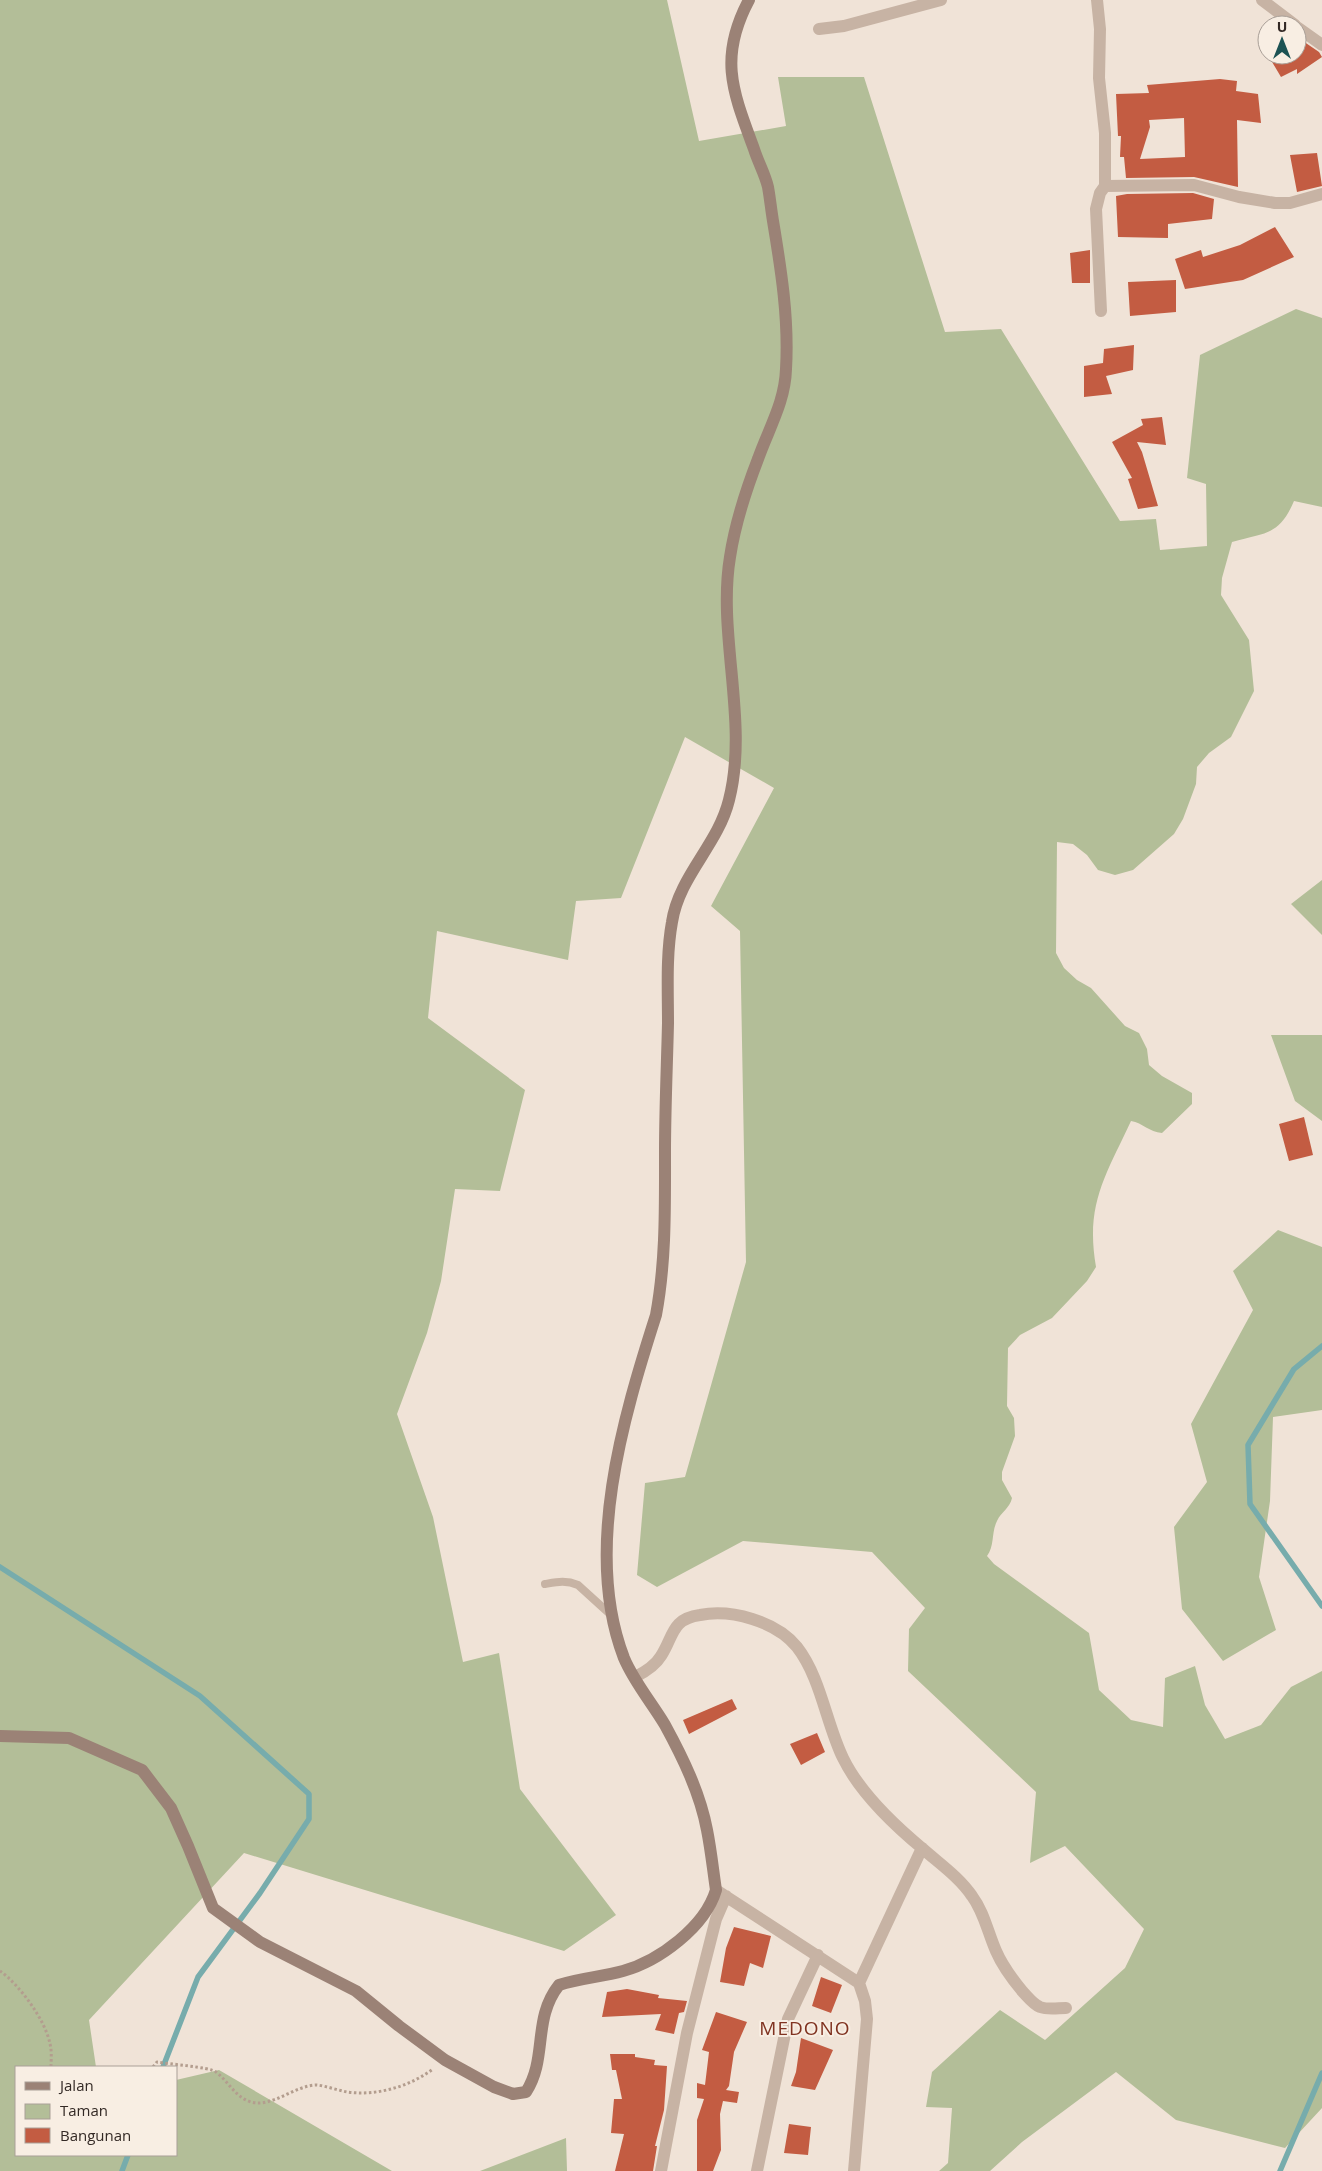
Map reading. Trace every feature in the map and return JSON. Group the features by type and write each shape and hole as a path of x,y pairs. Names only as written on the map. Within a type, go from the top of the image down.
{"street":[{"path":"661,2171 687,2033 721,1893 707,1830 692,1780 664,1724 625,1660 614,1617 607,1560 608,1521 624,1428 656,1315 663,1268 665,1076 672,921 676,902 682,888 721,825 733,784 734,722 728,597 729,560 735,532 758,459 780,407 786,375 786,332 781,262 769,192 764,174 736,103 731,77 730,59 736,30 749,0"},
{"path":"819,28 844,26 941,0"},
{"path":"1097,0 1100,29 1099,78 1105,133 1105,186 1100,193 1096,209 1100,311"},
{"path":"1262,0 1282,15"},
{"path":"1307,34 1322,45"},
{"path":"1105,186 1194,185 1239,197 1275,203 1290,202 1322,194"},
{"path":"635,1677 649,1670 661,1657 676,1626 686,1618 711,1613 748,1618 784,1634 797,1646 814,1679 843,1759 854,1776 885,1813 958,1879 972,1896 982,1912 997,1953 1018,1986 1040,2007 1050,2009 1066,2008"},
{"path":"0,1736 69,1738 142,1770 170,1808 188,1846 213,1908 260,1942 356,1991 445,2060 494,2087 513,2094 526,2092 533,2081 538,2063 545,2008 550,1996 558,1985 624,1971 649,1961 690,1932 721,1893"},
{"path":"859,1983 922,1848"},
{"path":"721,1893 859,1983 865,2001 867,2019 854,2171"},
{"path":"757,2171 788,2019 818,1955"}],"lane":[{"path":"545,1584 559,1581 571,1582 614,1617"}],"path":[{"path":"0,1971 20,1988 47,2030 51,2046 51,2066"},
{"path":"154,2066 157,2062 215,2071 237,2095 252,2102 268,2101 316,2085 348,2092 380,2091 419,2080 445,2060"}],"green space":[{"path":"0,0 667,0 699,141 786,126 778,77 864,77 945,332 1001,329 1120,521 1156,519 1160,550 1207,546 1206,484 1187,478 1200,355 1296,309 1322,318 1322,507 1294,501 1283,521 1277,527 1263,534 1232,542 1222,578 1221,595 1249,640 1254,691 1231,737 1209,753 1197,767 1196,784 1183,819 1174,834 1133,870 1115,875 1098,870 1087,855 1073,844 1057,842 1056,953 1064,968 1077,980 1091,988 1125,1026 1139,1033 1147,1049 1149,1065 1162,1076 1192,1093 1192,1104 1162,1133 1131,1121 1106,1174 1096,1207 1093,1225 1093,1245 1096,1267 1087,1281 1052,1318 1020,1335 1008,1348 1007,1406 1014,1418 1015,1436 1002,1472 1002,1480 1012,1498 997,1521 991,1548 987,1556 994,1564 1089,1633 1099,1690 1131,1720 1163,1727 1165,1678 1195,1666 1205,1705 1225,1739 1261,1725 1291,1687 1322,1671 1322,2108 1285,2148 1176,2120 1116,2072 1022,2142 990,2171 939,2171 948,2163 952,2108 926,2107 932,2072 1000,2010 1045,2040 1125,1968 1144,1929 1065,1846 1030,1863 1036,1792 908,1671 909,1629 925,1608 872,1552 743,1541 657,1587 637,1575 645,1483 685,1477 746,1262 740,931 711,906 774,788 685,737 621,898 576,901 568,960 437,931 428,1018 525,1090 500,1191 455,1189 441,1281 427,1333 397,1414 433,1517 463,1662 499,1653 520,1789 616,1915 564,1951 244,1853 89,2020 96,2066 15,2066 15,2156 178,2156 178,2080 219,2070 392,2171 0,2171"},
{"path":"1322,880 1322,935 1291,904"},
{"path":"1271,1035 1322,1035 1322,1121 1295,1101"},
{"path":"1278,1230 1322,1247 1322,1410 1273,1417 1270,1501 1259,1577 1276,1630 1223,1661 1182,1609 1174,1527 1207,1482 1191,1424 1253,1310 1233,1271"},
{"path":"566,2138 567,2171 480,2171"}],"building":[{"path":"1307,44 1319,52 1322,57 1297,74 1297,69 1281,77 1274,65 1307,65"},
{"path":"1220,79 1237,81 1236,91 1258,94 1261,123 1237,120 1238,187 1194,177 1126,178 1124,157 1120,157 1121,136 1118,136 1116,94 1149,93 1147,85","holes":["1184,118 1185,157 1140,159 1150,127 1149,120"]},
{"path":"1317,153 1322,186 1297,192 1290,155"},
{"path":"1193,193 1214,199 1212,219 1168,224 1168,238 1118,237 1116,196 1127,194"},
{"path":"1275,227 1294,257 1243,280 1185,289 1175,259 1201,250 1203,257 1240,245"},
{"path":"1090,250 1090,283 1072,283 1070,253"},
{"path":"1176,280 1176,312 1130,316 1128,282"},
{"path":"1134,345 1133,370 1106,376 1112,394 1084,397 1084,366 1103,363 1104,349"},
{"path":"1162,417 1166,445 1137,442 1142,452 1158,506 1138,509 1128,479 1132,478 1112,442 1143,425 1141,419"},
{"path":"1304,1117 1313,1155 1289,1161 1279,1124"},
{"path":"732,1699 737,1709 689,1734 683,1720"},
{"path":"817,1733 825,1752 801,1765 790,1744"},
{"path":"734,1927 771,1936 763,1968 750,1963 744,1986 720,1982 726,1948"},
{"path":"821,1977 842,1985 831,2013 812,2006"},
{"path":"627,1989 659,1995 658,1998 687,2001 684,2012 679,2013 674,2034 655,2030 661,2014 602,2017 607,1992"},
{"path":"716,2012 747,2022 734,2052 729,2086 726,2090 739,2092 737,2103 723,2101 720,2114 721,2150 713,2171 697,2171 697,2120 704,2099 697,2098 697,2083 705,2085 709,2052 702,2050"},
{"path":"801,2038 833,2050 815,2090 791,2086 796,2072"},
{"path":"610,2054 635,2054 635,2057 655,2060 654,2065 667,2066 664,2110 655,2146 657,2146 653,2171 615,2171 624,2134 611,2133 614,2099 622,2099 616,2070 612,2070"},
{"path":"789,2124 811,2127 808,2155 784,2153"}],"waterway":[{"path":"1322,1346 1294,1369 1248,1445 1250,1504 1322,1606"},
{"path":"0,1567 200,1696 309,1794 309,1819 260,1893 198,1977 163,2066"},
{"path":"1280,2171 1322,2073"},
{"path":"122,2171 128,2156"}],"district":[{"name":"MEDONO","path":"805,2028"}]}
